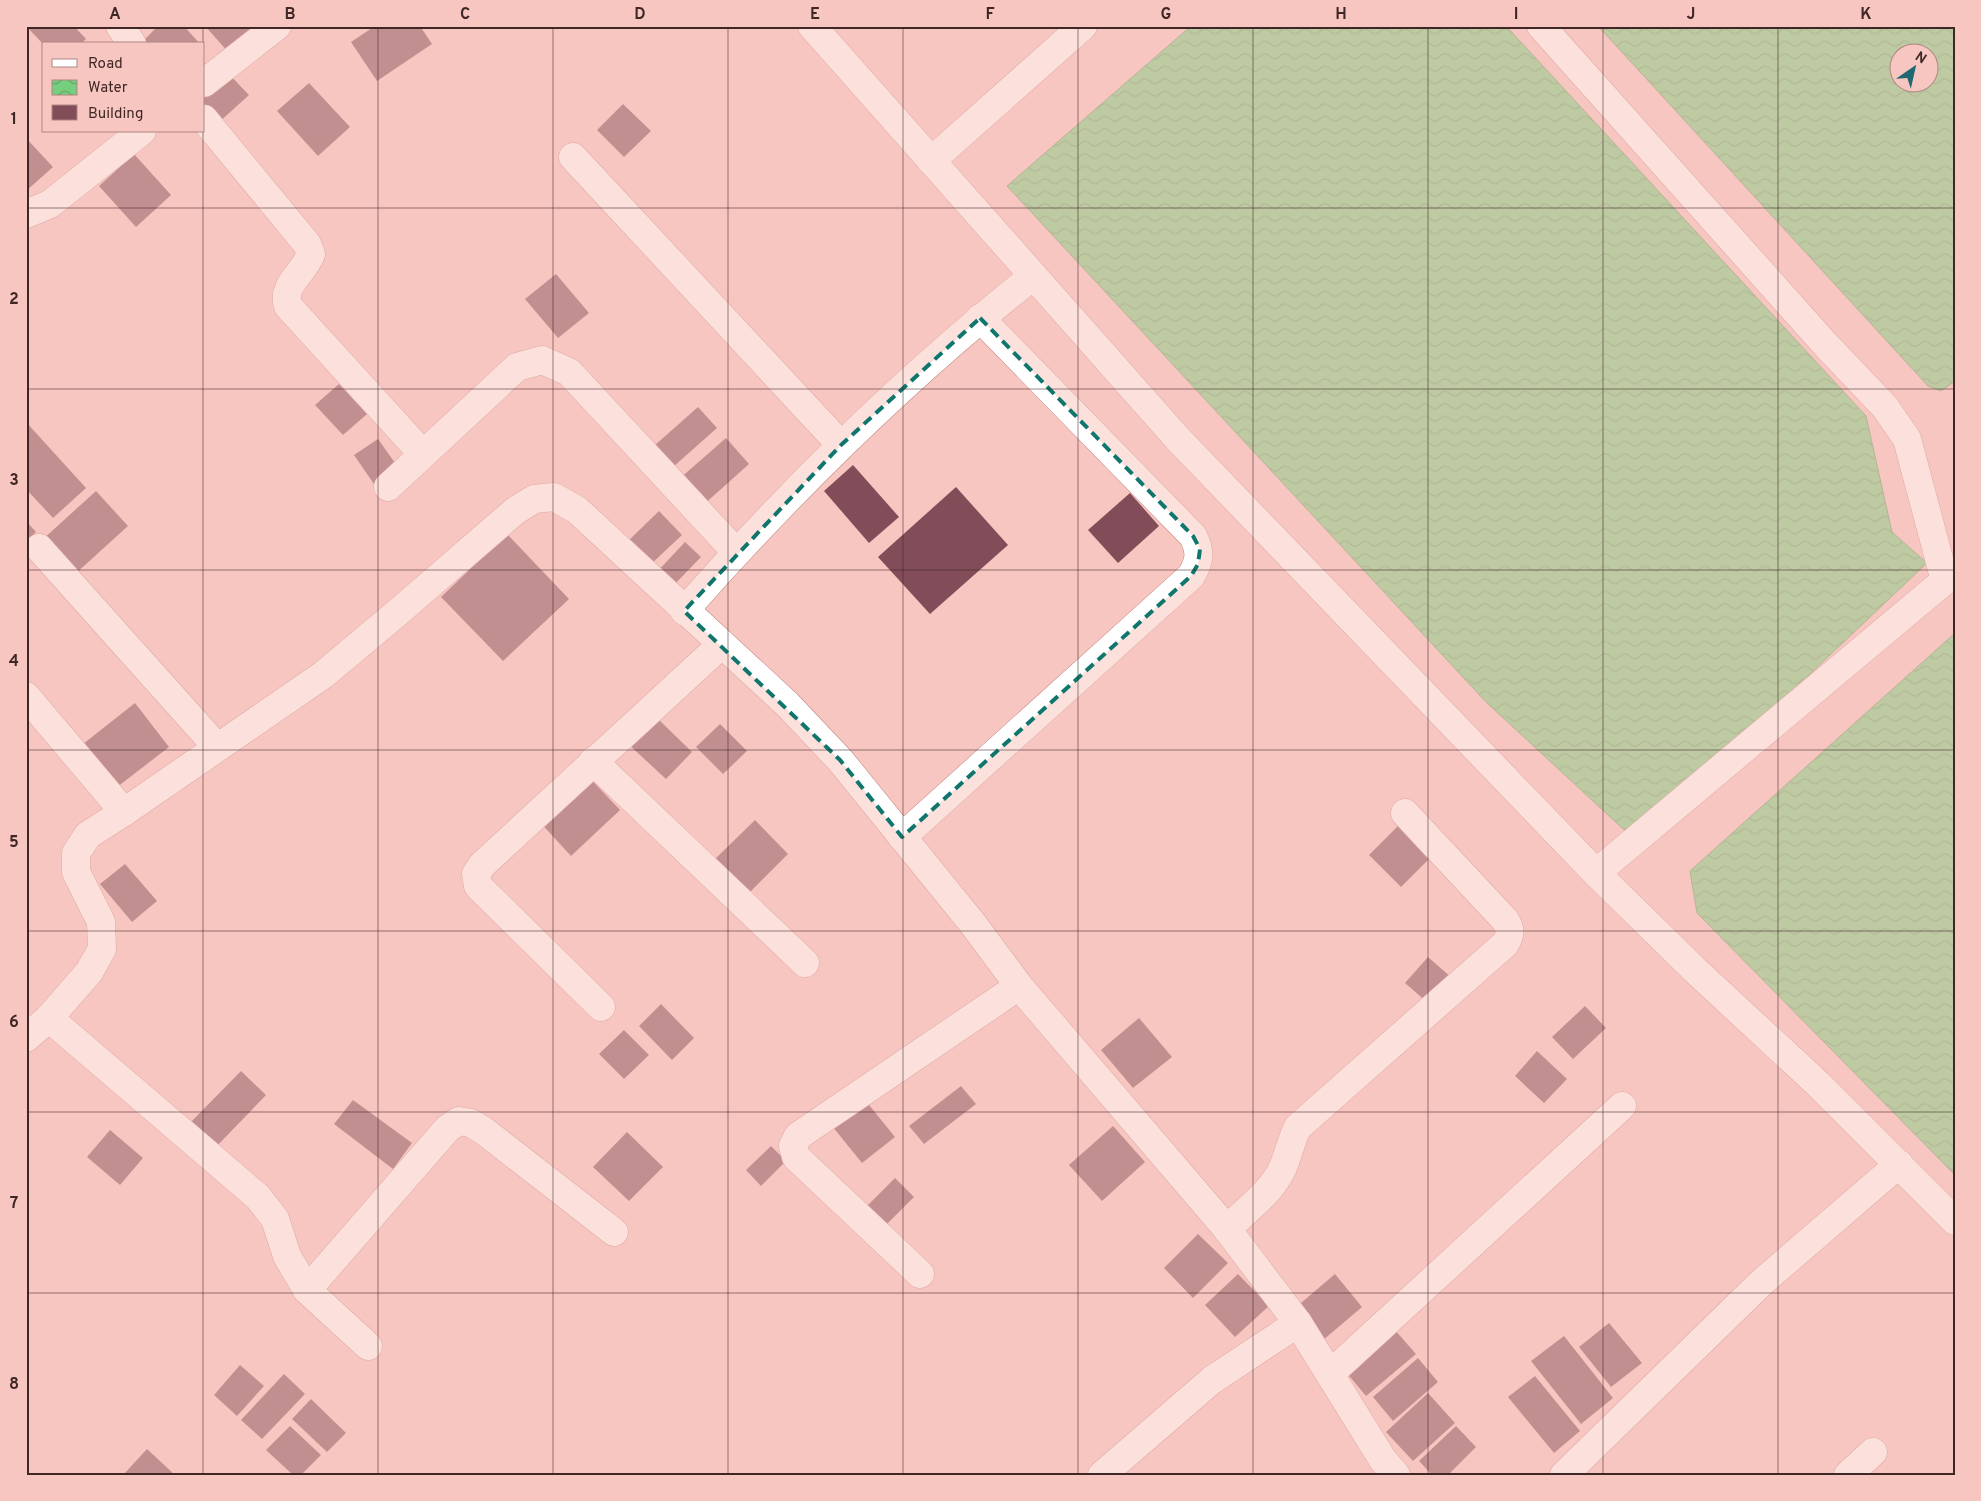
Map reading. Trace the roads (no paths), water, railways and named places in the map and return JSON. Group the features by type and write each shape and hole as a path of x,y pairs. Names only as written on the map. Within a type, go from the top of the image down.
{"street":[{"path":"120,26 131,42"},
{"path":"205,82 277,26"},
{"path":"812,26 1178,439 1596,873 1696,971 1818,1084 1955,1221"},
{"path":"931,161 1083,26"},
{"path":"1541,26 1825,344 1885,407 1907,439 1950,577 1596,873"},
{"path":"205,120 307,244 311,254 308,264 289,287 285,296 288,306 422,453"},
{"path":"26,214 50,204 141,132"},
{"path":"573,157 841,444"},
{"path":"684,611 736,552 841,444 980,318 1032,276"},
{"path":"902,837 1191,576 1198,564 1200,549 1193,536 980,318"},
{"path":"388,487 422,453 517,367 542,360 569,372 736,552"},
{"path":"26,1038 49,1018 89,972 102,949 100,922 76,872 76,853 88,835 323,674 398,614 515,511 534,499 554,497 577,510 684,611 787,704 840,760 973,924 1019,986 1227,1229 1298,1323 1383,1460 1396,1475"},
{"path":"40,548 217,747"},
{"path":"601,1007 478,886 476,874 482,865 722,644"},
{"path":"26,696 124,812"},
{"path":"593,762 805,963"},
{"path":"1227,1229 1277,1179 1283,1167 1291,1139 1298,1127 1505,944 1510,936 1510,928 1505,920 1405,813"},
{"path":"920,1274 796,1157 793,1146 798,1136 1019,986"},
{"path":"49,1018 258,1196 275,1219 288,1256 308,1290 368,1346"},
{"path":"1330,1374 1622,1106"},
{"path":"308,1290 448,1128 459,1121 471,1123 484,1131 614,1232"},
{"path":"1564,1475 1760,1282 1898,1164"},
{"path":"1102,1475 1212,1380 1298,1323"},
{"path":"1848,1475 1873,1452"}],"water":[{"path":"1191,26 1506,26 1866,416 1892,532 1927,563 1635,840 1486,702 1007,186"},
{"path":"1598,26 1955,26 1955,381 1941,391 1928,386"},
{"path":"1955,633 1955,1175 1697,913 1690,871"}]}
